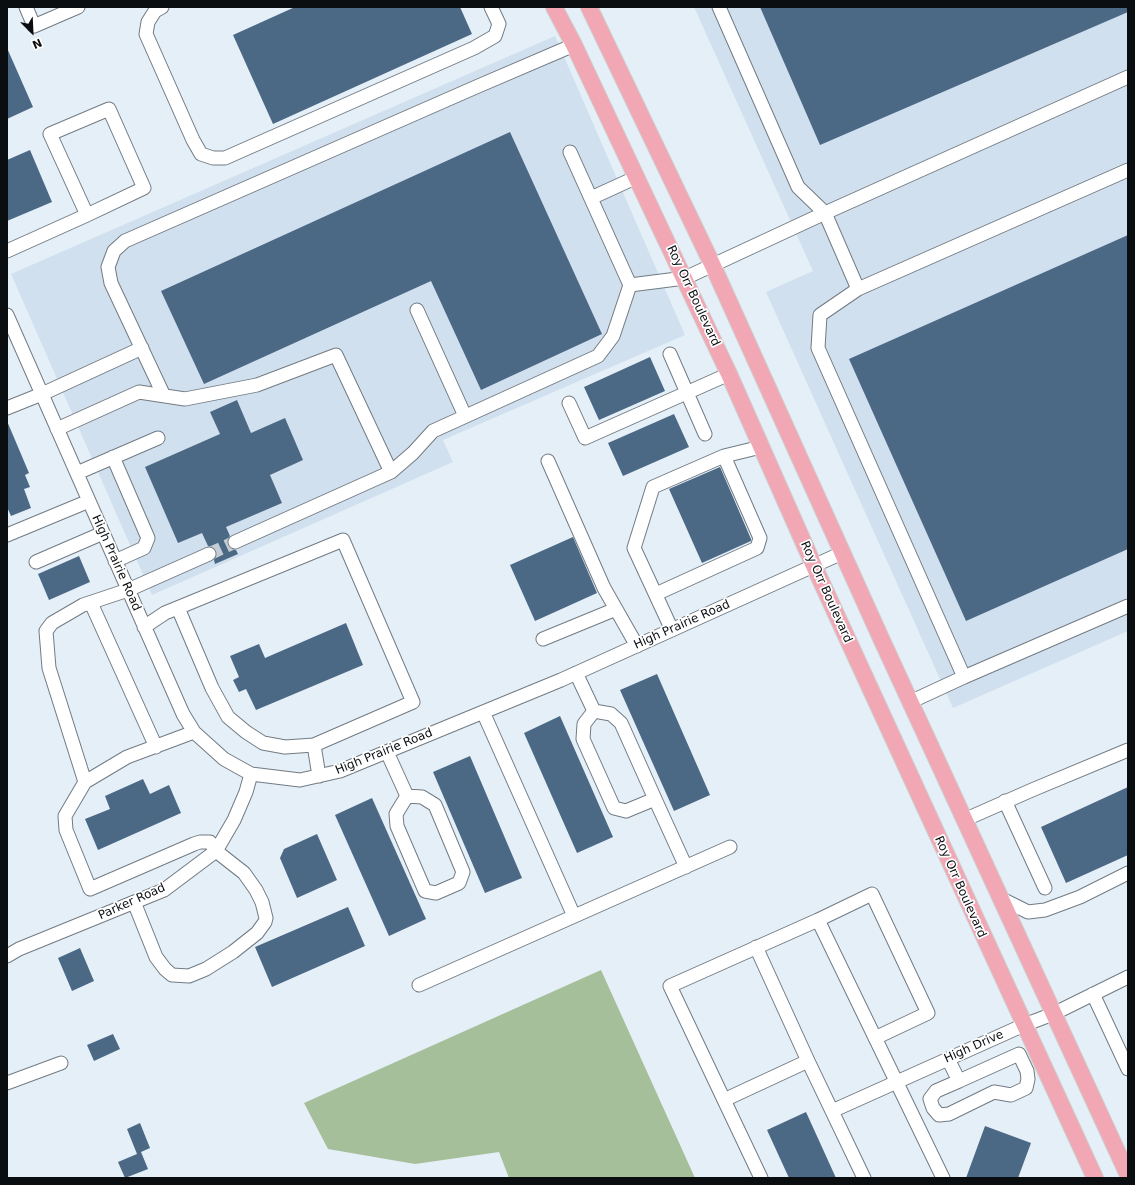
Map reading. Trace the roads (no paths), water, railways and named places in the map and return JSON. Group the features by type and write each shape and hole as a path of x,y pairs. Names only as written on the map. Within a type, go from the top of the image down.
{"main road":[{"name":"Roy Orr Boulevard","path":"554,7 574,45 685,278 814,566 1095,1178"},
{"path":"589,7 713,266 910,702 1128,1175"}],"street":[{"path":"26,7 34,26 78,7"},
{"path":"162,7 155,11 148,22 146,34 193,140 201,154 213,158 225,158 474,48 494,36 499,24 491,7"},
{"path":"719,7 798,187 825,213 858,289"},
{"path":"164,396 111,283 108,267 114,252 125,241 574,45"},
{"path":"630,285 685,278 825,213 1128,77"},
{"path":"7,251 86,215 144,188 109,109 50,134 86,215"},
{"path":"235,542 391,472 433,431 598,356 613,336 630,285 570,152"},
{"path":"964,677 818,348 820,315 858,289 1128,170"},
{"path":"590,198 637,177"},
{"path":"417,310 465,416"},
{"name":"High Prairie Road","path":"7,314 182,714 194,732 224,759 250,774 300,780 340,771 576,673 842,553"},
{"path":"7,408 42,394 142,348"},
{"path":"670,354 706,434"},
{"path":"57,429 139,392 185,399 257,385 336,355 391,472"},
{"path":"569,403 585,438 729,374"},
{"path":"77,473 158,438"},
{"path":"672,630 634,548 653,487 724,456 761,448"},
{"path":"656,594 757,548 760,538 724,456"},
{"path":"113,457 148,538 144,548 115,561"},
{"path":"548,461 604,588 637,646"},
{"path":"7,535 89,501"},
{"path":"36,562 103,533"},
{"path":"144,627 165,613 343,540 413,702 314,745 285,747 263,743 246,732 228,717 212,688 178,608"},
{"path":"85,782 49,668 46,631 52,623 83,605 128,590 209,554"},
{"path":"91,603 156,747"},
{"path":"910,702 1128,606"},
{"path":"543,640 616,609"},
{"path":"576,673 594,710"},
{"path":"594,710 584,724 583,739 614,808 626,811 655,798"},
{"path":"594,710 611,714 621,723 686,867"},
{"path":"483,712 574,916"},
{"path":"134,902 156,957 165,969 172,975 189,976 206,969 257,933 265,922 266,918 262,902 256,890 244,873 216,851 210,842 200,842 90,889 66,830 65,816 85,782 127,757 194,732"},
{"path":"314,745 319,776"},
{"path":"964,820 1005,801 1128,750"},
{"path":"387,752 407,796"},
{"name":"Parker Road","path":"7,956 19,949 164,890 216,851 237,813 246,792 250,774"},
{"path":"407,796 422,797 435,805 463,872 459,882 436,893 425,891 397,826 396,814 407,796"},
{"path":"1005,801 1045,888"},
{"path":"419,985 730,847"},
{"path":"1000,898 1028,912 1045,910 1080,897 1128,873"},
{"path":"761,1178 670,986 818,920 872,894 928,1014 875,1038"},
{"path":"818,920 943,1178"},
{"path":"756,947 864,1178"},
{"name":"High Drive","path":"832,1111 1024,1025 1053,1014 1128,977"},
{"path":"1094,994 1128,1069"},
{"path":"1019,1054 1027,1071 1028,1079 1026,1088 1011,1095 994,1092 949,1114 939,1115 933,1108 930,1099 936,1091 959,1081 1019,1054"},
{"path":"948,1059 959,1081"},
{"path":"724,1100 808,1061"},
{"path":"7,1082 61,1063"}],"tunnel":[{"path":"209,554 235,542"}]}
